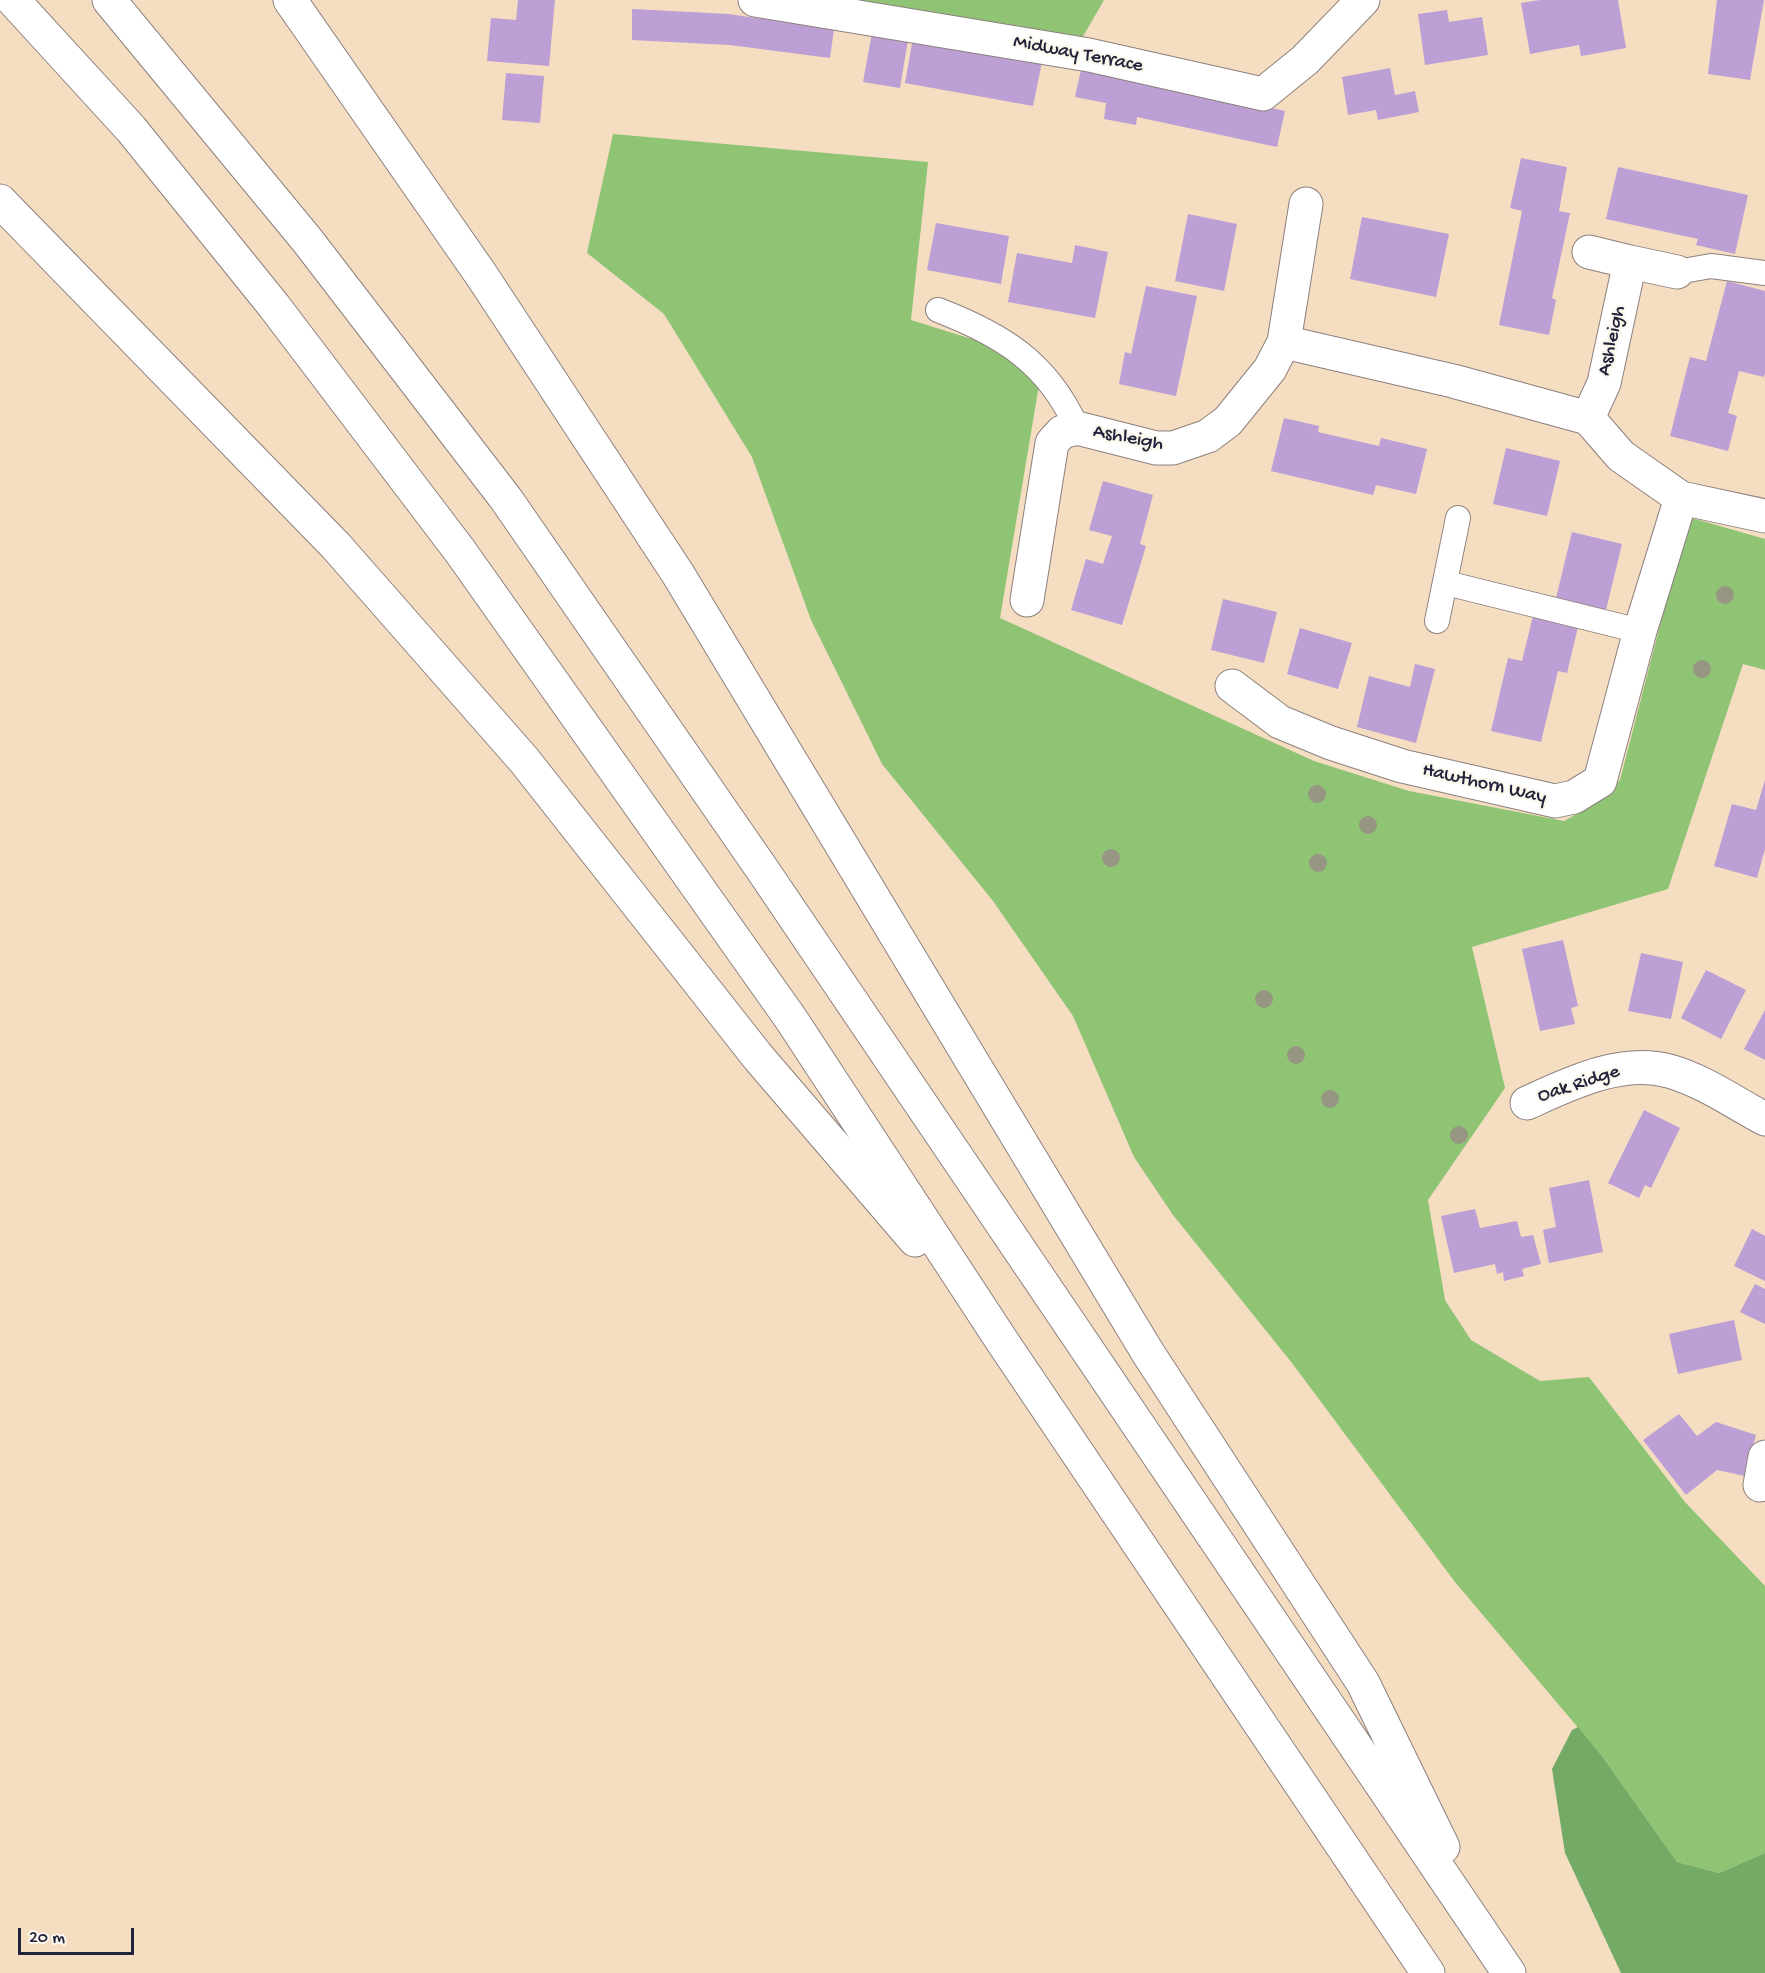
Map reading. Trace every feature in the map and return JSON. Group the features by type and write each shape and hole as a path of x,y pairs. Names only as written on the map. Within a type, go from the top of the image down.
{"main road":[{"path":"13,0 131,129 274,306 460,551 791,1019 1002,1341 1428,1973"},
{"path":"109,0 307,240 506,499 778,892 1501,1961"},
{"path":"290,0 482,276 678,574 1148,1353 1363,1683 1501,1961"},
{"name":"Midway Terrace","path":"755,0 1089,55 1263,94 1305,60 1363,0"},
{"path":"0,201 336,546 516,751 758,1057 1002,1341"},
{"name":"Ashleigh","path":"1027,600 1052,443 1062,432 1077,429 1156,448 1192,443 1208,436 1228,421 1270,369 1284,342 1306,204"},
{"path":"1589,252 1677,272"},
{"name":"Ashleigh","path":"1588,418 1604,382 1630,262"},
{"path":"1284,342 1454,381 1588,418 1621,456 1681,498 1765,516"},
{"name":"Hawthorn Way","path":"1232,686 1280,722 1331,743 1401,766 1555,801 1574,797 1600,781 1640,632 1681,498"},
{"name":"Oak Ridge","path":"1527,1103 1569,1084 1604,1073 1653,1068 1670,1071 1689,1079 1765,1119"}],"lane":[{"path":"1677,272 1711,266 1765,273"},
{"path":"938,310 984,328 1016,349 1060,394 1077,429"},
{"path":"1437,621 1458,518"},
{"path":"1446,583 1640,632"}],"green space":[{"path":"857,0 1104,0 1081,40"},
{"path":"613,134 928,162 911,320 978,341 1040,379 1000,618 1314,761 1409,791 1564,821 1598,802 1620,780 1688,517 1765,539 1765,670 1743,664 1668,889 1472,947 1505,1088 1428,1200 1445,1300 1471,1340 1540,1381 1589,1377 1685,1502 1765,1586 1765,1853 1719,1873 1677,1862 1602,1756 1455,1582 1292,1363 1173,1215 1134,1157 1073,1016 993,901 882,764 811,620 752,457 664,314 587,253"},
{"path":"1578,1727 1602,1756 1677,1862 1719,1873 1765,1853 1765,1973 1621,1973 1565,1853 1552,1769 1572,1730"}],"building":[{"path":"518,0 555,0 549,66 487,61 491,18 516,20"},
{"path":"1540,0 1618,0 1626,48 1581,56 1579,45 1530,54 1521,3"},
{"path":"1717,0 1764,0 1750,80 1708,74"},
{"path":"632,9 728,14 834,29 830,58 730,45 632,40"},
{"path":"1447,10 1449,22 1482,17 1488,55 1425,65 1418,14"},
{"path":"872,33 908,40 900,88 863,82"},
{"path":"913,38 1042,62 1033,106 905,83"},
{"path":"1082,65 1285,111 1277,147 1137,117 1136,125 1104,119 1106,103 1075,97"},
{"path":"1390,68 1395,95 1415,91 1419,112 1378,120 1376,110 1348,115 1342,77"},
{"path":"506,73 544,76 540,123 502,120"},
{"path":"1521,158 1567,167 1559,211 1570,213 1552,298 1556,300 1549,335 1499,325 1522,211 1510,208"},
{"path":"1618,167 1748,195 1735,254 1696,245 1698,239 1606,219"},
{"path":"1188,214 1237,224 1224,291 1175,281"},
{"path":"1362,217 1449,234 1436,297 1350,279"},
{"path":"936,223 1009,236 1001,284 927,270"},
{"path":"1075,245 1108,252 1095,318 1008,302 1017,253 1072,263"},
{"path":"1727,281 1765,291 1765,373 1764,377 1739,371 1728,413 1737,416 1728,451 1670,436 1690,357 1706,361"},
{"path":"1146,286 1197,296 1176,396 1119,384 1125,352 1131,354"},
{"path":"1284,418 1319,426 1318,432 1379,446 1381,438 1427,449 1416,494 1376,485 1373,495 1271,471"},
{"path":"1506,448 1560,461 1547,516 1493,504"},
{"path":"1103,481 1153,495 1140,544 1146,546 1122,625 1071,610 1086,559 1103,564 1112,536 1089,530"},
{"path":"1572,532 1622,544 1606,610 1556,598"},
{"path":"1223,599 1277,612 1264,663 1211,650"},
{"path":"1533,616 1578,627 1567,673 1558,671 1541,742 1491,731 1508,658 1522,661"},
{"path":"1300,628 1352,643 1338,689 1287,674"},
{"path":"1415,664 1435,669 1416,743 1357,727 1369,676 1410,687"},
{"path":"1765,780 1765,849 1757,878 1714,866 1732,804 1756,810"},
{"path":"1563,940 1578,1006 1571,1008 1575,1024 1540,1031 1522,949"},
{"path":"1641,953 1683,962 1671,1019 1628,1011"},
{"path":"1706,970 1746,990 1721,1039 1681,1018"},
{"path":"1765,1010 1765,1060 1744,1049"},
{"path":"1644,1110 1680,1128 1651,1188 1645,1185 1639,1198 1608,1183"},
{"path":"1589,1180 1603,1252 1549,1263 1543,1230 1556,1227 1549,1188"},
{"path":"1475,1209 1480,1228 1517,1221 1521,1237 1533,1235 1541,1264 1522,1269 1524,1276 1504,1281 1503,1272 1497,1274 1495,1264 1454,1273 1441,1216"},
{"path":"1752,1229 1765,1236 1765,1281 1734,1266"},
{"path":"1755,1284 1765,1289 1765,1324 1740,1312"},
{"path":"1734,1320 1742,1360 1678,1374 1669,1334"},
{"path":"1679,1414 1697,1436 1716,1422 1756,1435 1745,1476 1717,1470 1686,1495 1643,1440"}]}
